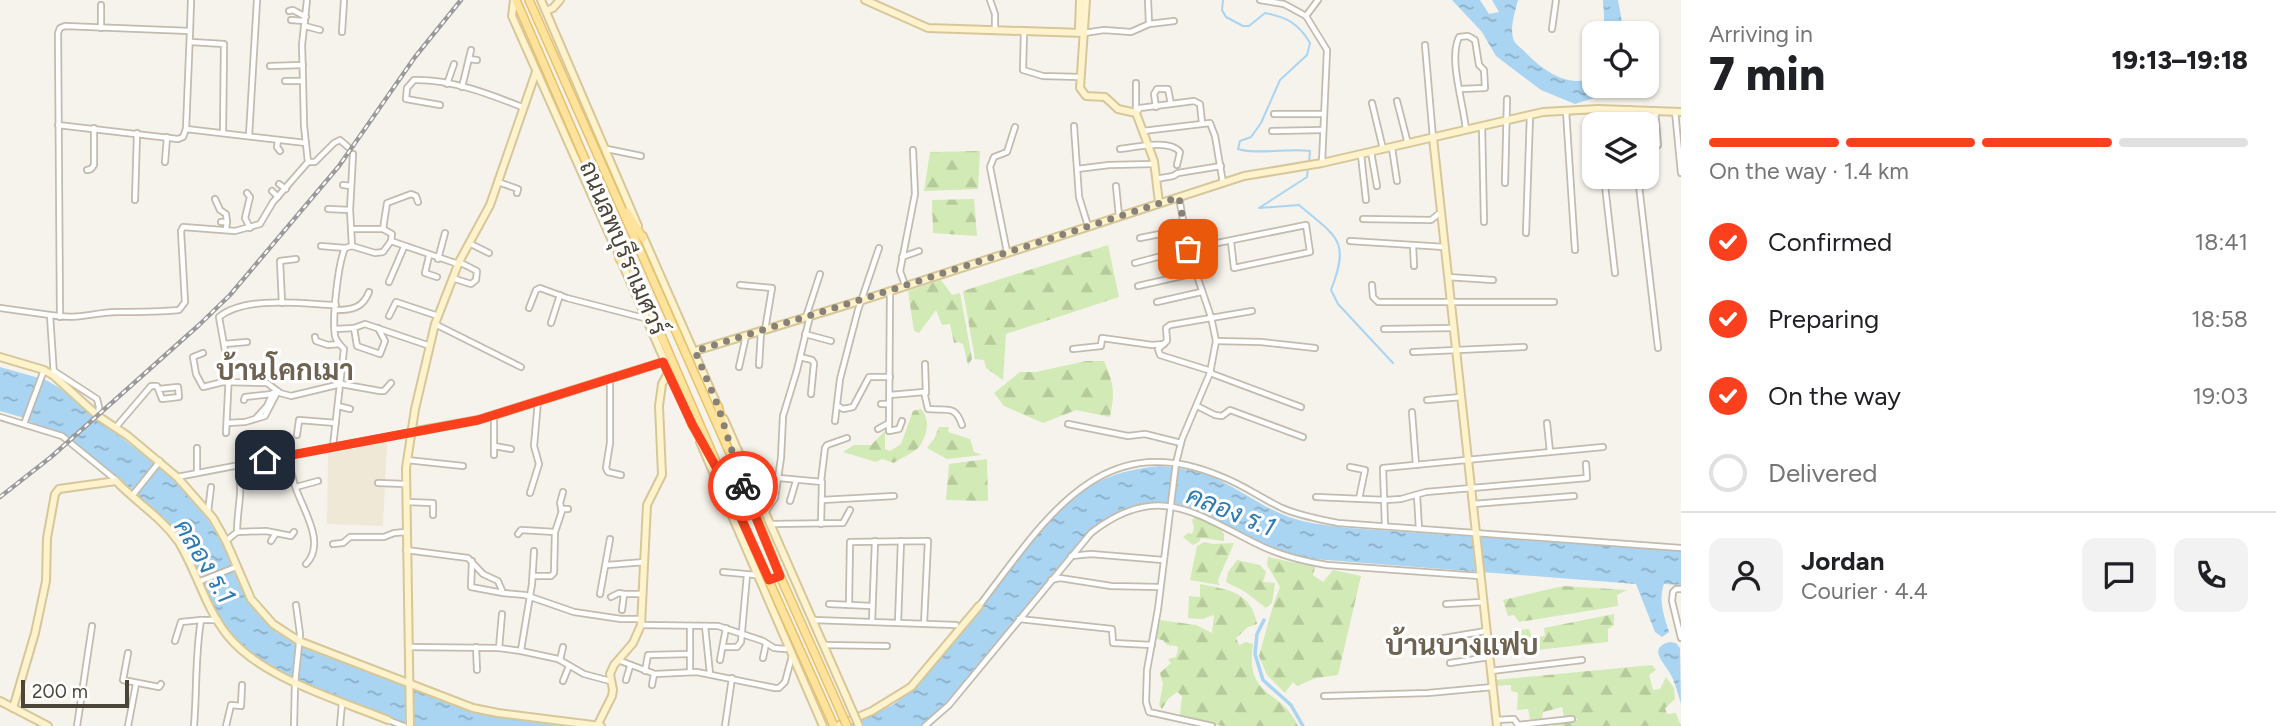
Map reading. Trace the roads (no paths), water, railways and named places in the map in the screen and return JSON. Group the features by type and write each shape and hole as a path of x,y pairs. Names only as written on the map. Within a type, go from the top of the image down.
{"main road":[{"name":"ถนนลพบุรีราเมศวร์","path":"515,0 726,485 835,726"},
{"name":"ถนนลพบุรีราเมศวร์","path":"529,0 736,467 780,576 847,726"},
{"path":"614,190 643,238"},
{"path":"602,198 620,260"},
{"path":"718,406 736,467"},
{"path":"692,424 726,485"},
{"path":"769,580 780,576"}],"street":[{"path":"58,125 178,139 183,137 186,129 191,0"},
{"path":"249,136 257,0"},
{"path":"0,308 70,319 116,312 179,310 185,300 181,231 183,227 226,229 250,228 260,224 278,197 308,162 303,80 307,0"},
{"path":"342,32 344,0"},
{"path":"515,0 512,16 823,726"},
{"path":"541,0 859,726"},
{"path":"546,11 560,0"},
{"path":"865,0 928,28 1131,32 1149,24 1174,21"},
{"path":"990,0 995,14 995,29"},
{"path":"1080,0 1079,28 1084,33"},
{"path":"1086,0 1080,88 1086,96 1105,97 1118,109 1136,113"},
{"path":"1148,0 1149,24"},
{"path":"1260,0 1284,2 1307,16 1327,50 1322,163"},
{"path":"1307,16 1318,0"},
{"path":"1552,29 1556,0"},
{"path":"101,5 101,28"},
{"path":"289,11 293,10 320,30"},
{"path":"292,20 305,21"},
{"path":"60,317 60,28 65,26 190,31"},
{"path":"1024,30 1023,70 1044,76 1080,77"},
{"path":"1460,89 1485,88 1484,70 1479,65 1476,44 1471,36 1459,37 1456,44 1460,89 1466,130"},
{"path":"191,42 224,44 223,133"},
{"path":"1425,45 1497,723 1514,719 1518,725 1572,719"},
{"path":"462,87 471,50"},
{"path":"469,59 477,60"},
{"path":"447,84 454,64"},
{"path":"270,66 303,65"},
{"path":"410,726 406,484 411,432 435,324 458,263 481,225 537,72"},
{"path":"285,81 303,80"},
{"path":"440,106 406,99 407,88 414,80 447,84 522,107"},
{"path":"1136,83 1136,113 1154,164 1159,204"},
{"path":"1156,107 1154,94 1157,89 1168,89 1171,104"},
{"path":"1505,183 1507,99"},
{"path":"1397,101 1408,144"},
{"path":"1136,113 1140,108 1199,102 1202,123"},
{"path":"1372,103 1383,150"},
{"path":"695,351 1244,176 1362,155 1530,115 1598,109 1678,111 1681,173"},
{"path":"1566,110 1574,250"},
{"path":"1274,114 1323,114"},
{"path":"1525,233 1530,115"},
{"path":"1142,132 1202,123 1211,125 1223,183"},
{"path":"1074,125 1079,197 1088,226"},
{"path":"1482,126 1484,222"},
{"path":"1007,252 990,167 994,157 1007,152 1015,127"},
{"path":"87,170 94,165 94,128"},
{"path":"186,129 306,144"},
{"path":"1272,131 1322,130"},
{"path":"135,200 137,133"},
{"path":"165,162 167,137"},
{"path":"278,140 277,147 280,150"},
{"path":"308,162 315,162 340,140 348,147"},
{"path":"1120,149 1166,145 1180,152 1177,165"},
{"path":"1392,148 1397,181"},
{"path":"607,149 641,156"},
{"path":"905,285 900,271 913,214 913,150"},
{"path":"1371,152 1377,186"},
{"path":"352,246 350,210 353,155"},
{"path":"1362,155 1366,200"},
{"path":"1077,169 1154,164"},
{"path":"1155,179 1221,166"},
{"path":"498,182 517,189 517,193"},
{"path":"279,184 285,189"},
{"path":"343,186 351,186"},
{"path":"1116,186 1119,216"},
{"path":"1605,189 1615,274"},
{"path":"1639,189 1658,348"},
{"path":"272,191 278,197"},
{"path":"247,193 250,197 245,218 250,228"},
{"path":"383,229 387,203 411,194 416,196 418,202"},
{"path":"1179,197 1188,249 1211,317 1216,341 1211,372 1181,443 1176,466 1147,670 1146,702 1149,712 1212,726"},
{"path":"215,199 220,210 226,214 226,229"},
{"path":"328,209 350,210"},
{"path":"1363,219 1431,220 1441,212"},
{"path":"1135,263 1188,249 1306,225 1310,251 1234,268 1231,242"},
{"path":"321,246 352,246 375,253 383,252 391,242 392,234 383,229 351,229"},
{"path":"1140,238 1185,229"},
{"path":"438,259 444,233"},
{"path":"1350,241 1445,247"},
{"path":"391,242 477,271 476,280 471,284 452,278"},
{"path":"469,243 489,253"},
{"path":"1413,246 1414,266"},
{"path":"389,282 404,247"},
{"path":"333,446 344,349 335,338 336,308 341,258 345,248"},
{"path":"835,421 840,379 878,248"},
{"path":"902,257 919,251"},
{"path":"429,256 425,273 437,277"},
{"path":"282,303 280,261 296,260"},
{"path":"1138,285 1195,273"},
{"path":"766,511 773,503 779,478 783,416 820,274"},
{"path":"1448,277 1493,280"},
{"path":"740,285 772,288 759,365"},
{"path":"1372,285 1373,297 1378,302 1554,302"},
{"path":"529,308 538,288 645,318"},
{"path":"890,290 888,428 893,431 900,429 902,421"},
{"path":"226,433 229,383 219,317 228,310 257,304 282,303 336,308 359,306 369,292"},
{"path":"1157,302 1201,292"},
{"path":"551,323 560,295"},
{"path":"389,316 396,302 438,316"},
{"path":"1252,311 1170,325 1166,328 1167,341 1158,349 1160,355 1301,407"},
{"path":"50,315 54,374 98,416 116,426 177,477 208,513 226,541 251,599 273,624 299,641 473,708 598,726 612,696 610,674 632,643 641,622 647,505 662,475 658,414 662,384 668,373"},
{"path":"335,329 354,328 365,324 430,346"},
{"path":"435,324 521,367"},
{"path":"354,328 356,346 380,354 385,341 378,327"},
{"path":"1384,329 1454,328"},
{"path":"805,334 831,341"},
{"path":"739,367 746,336"},
{"path":"315,337 316,341 322,344 340,344"},
{"path":"1073,349 1101,346 1102,338 1153,345 1165,344"},
{"path":"1216,341 1261,342 1315,348"},
{"path":"224,344 247,342"},
{"path":"1413,352 1524,347"},
{"path":"202,353 193,357 196,374 203,387 229,383 267,383 275,391 291,396 341,384 384,391 391,383"},
{"path":"0,357 54,374 97,400 98,416"},
{"path":"800,357 814,363 811,394"},
{"path":"177,477 494,415 663,362"},
{"path":"925,364 927,408 935,412 957,411 962,425"},
{"path":"24,424 44,370"},
{"path":"837,405 843,409 853,407 869,377 890,377"},
{"path":"610,379 610,443 606,468 608,472 621,475"},
{"path":"116,426 150,387 156,385 162,399 179,397 178,387 159,389"},
{"path":"244,400 245,397 275,391"},
{"path":"227,423 238,424 268,413 275,391"},
{"path":"890,395 926,393"},
{"path":"1427,400 1462,397"},
{"path":"530,494 539,464 534,446 538,401"},
{"path":"881,404 889,404"},
{"path":"338,405 349,409"},
{"path":"1197,407 1222,416 1230,410 1303,437"},
{"path":"1412,412 1416,465"},
{"path":"494,415 494,455"},
{"path":"0,417 62,436 133,494 176,539 229,637 258,663 295,683 404,726"},
{"path":"297,435 299,420 336,423"},
{"path":"878,429 889,423"},
{"path":"1547,423 1550,452"},
{"path":"1068,424 1128,436 1145,434 1181,443"},
{"path":"821,524 821,481 825,448 847,438"},
{"path":"290,442 296,487 314,538 312,558 306,564"},
{"path":"494,446 511,449"},
{"path":"1385,526 1383,468 1603,447"},
{"path":"197,448 197,472"},
{"path":"407,460 463,466"},
{"path":"133,494 159,463"},
{"path":"835,726 872,711 911,687 1062,503 1087,483 1126,466 1147,463 1219,475 1299,514 1338,523 1681,548"},
{"path":"1316,497 1386,500 1472,487 1587,478 1586,464"},
{"path":"226,541 237,532 241,465"},
{"path":"1350,467 1365,470 1359,499"},
{"path":"779,478 821,481"},
{"path":"13,708 35,633 46,581 47,538 55,494 59,489 116,481"},
{"path":"240,482 271,481"},
{"path":"296,487 318,481"},
{"path":"790,501 796,481"},
{"path":"378,484 406,484"},
{"path":"208,513 211,487"},
{"path":"533,576 551,576 554,573 555,532 561,509 560,496 563,492"},
{"path":"1417,495 1419,529"},
{"path":"822,500 894,496"},
{"path":"1473,504 1574,496"},
{"path":"406,502 433,502 433,515"},
{"path":"925,726 949,705 1091,533 1112,517 1145,507 1170,507 1208,518 1265,548 1304,561 1480,575"},
{"path":"561,509 568,509"},
{"path":"772,524 843,523 850,510"},
{"path":"517,534 521,530 555,532"},
{"path":"237,532 291,536 295,532"},
{"path":"271,541 276,533"},
{"path":"333,544 343,543 350,537 384,537 394,533 406,533"},
{"path":"600,594 610,539"},
{"path":"872,622 875,541"},
{"path":"898,623 901,541"},
{"path":"849,605 850,542 928,541 924,624"},
{"path":"406,550 457,556 472,561 484,574 500,583 503,593"},
{"path":"521,651 533,576 534,551"},
{"path":"1071,556 1091,554 1163,560"},
{"path":"472,561 471,587 530,598 574,612 641,622 726,628 778,649 789,646"},
{"path":"606,565 645,562"},
{"path":"198,582 236,567"},
{"path":"723,572 756,575"},
{"path":"723,647 737,647 741,642 747,575"},
{"path":"1051,580 1060,578 1111,586 1160,587"},
{"path":"1681,589 1673,592 1672,601 1681,638"},
{"path":"611,597 619,593 643,594"},
{"path":"622,610 624,594"},
{"path":"1446,604 1483,602"},
{"path":"829,604 872,606"},
{"path":"295,726 299,641 296,605"},
{"path":"499,648 502,614"},
{"path":"1019,619 1112,629 1113,643 1152,645"},
{"path":"194,726 197,697 196,649 201,620"},
{"path":"176,641 181,622 218,620"},
{"path":"812,621 956,625"},
{"path":"77,726 92,626"},
{"path":"705,626 710,674"},
{"path":"690,627 690,672"},
{"path":"720,660 726,628"},
{"path":"1444,638 1486,631"},
{"path":"763,658 766,644"},
{"path":"824,645 887,646"},
{"path":"408,647 476,647 521,651 560,660 584,674 610,681"},
{"path":"476,647 477,670"},
{"path":"560,660 563,647"},
{"path":"128,653 122,679 159,687 161,684"},
{"path":"645,671 648,655 690,654"},
{"path":"618,660 654,674 710,674 779,688 785,682 793,656"},
{"path":"1450,663 1489,657"},
{"path":"1491,671 1582,660"},
{"path":"563,681 569,666"},
{"path":"626,680 630,666"},
{"path":"652,685 654,674"},
{"path":"725,726 732,678"},
{"path":"128,726 136,684"},
{"path":"226,726 231,705 241,706 242,685"},
{"path":"1324,696 1427,694 1493,687"},
{"path":"0,701 48,726"},
{"path":"340,726 342,702"}],"water":[{"path":"1452,0 1480,0 1489,14 1499,12 1492,0 1518,0 1512,24 1516,43 1556,76 1582,80 1582,98 1594,98 1575,104 1541,90 1496,56 1482,32"},
{"path":"1603,0 1618,0 1622,21 1604,21"},
{"name":"คลอง ร.1","path":"0,367 46,380 58,387 176,481 209,521 227,552 245,595 259,615 276,632 309,650 483,715 561,726 411,726 298,683 258,661 230,636 201,584 185,547 156,514 63,438 21,417 0,411"},
{"name":"คลอง ร.1","path":"1160,466 1207,475 1279,513 1318,524 1681,551 1681,585 1664,584 1662,590 1662,608 1669,632 1662,637 1655,632 1636,584 1313,559 1263,544 1209,515 1190,508 1156,502 1140,504 1111,516 1081,540 947,705 923,726 843,726 893,705 912,690 1057,510 1104,479"},
{"path":"1670,642 1676,643 1680,648 1681,704 1673,680 1658,653 1659,648"}],"waterway":[{"path":"1223,0 1222,10 1226,17 1243,26 1249,26 1265,13 1273,15 1297,26 1310,43 1307,55 1280,80 1261,123 1251,137 1240,141 1238,149 1310,151 1309,163"},
{"path":"1308,168 1307,177 1259,208 1299,205 1331,233 1336,240 1340,260 1331,290 1338,304 1393,363"},
{"path":"1264,620 1257,634 1255,654 1263,680 1291,705 1303,726"}],"railway":[{"path":"0,497 51,457 230,295 339,166 415,57 461,0"}],"district":[{"name":"บ้านโคกเมา","path":"285,370"},
{"name":"บ้านบางแฟบ","path":"1462,645"}]}
